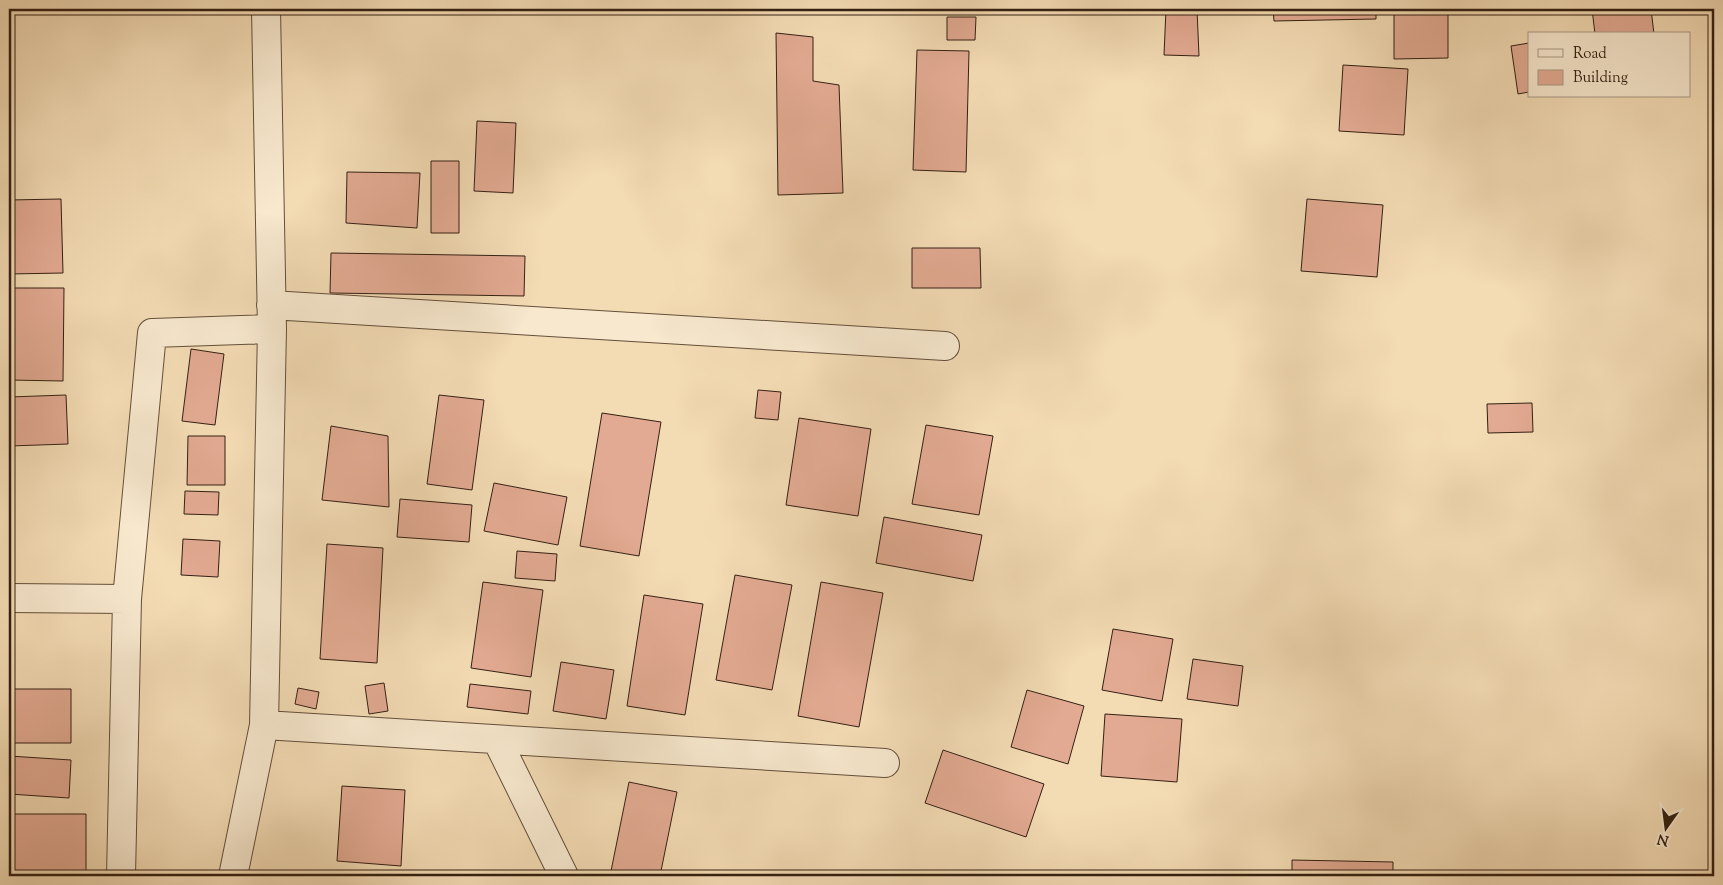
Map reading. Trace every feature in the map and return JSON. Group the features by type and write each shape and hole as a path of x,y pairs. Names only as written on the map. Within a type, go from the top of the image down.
{"street":[{"path":"233,876 264,725 271,317 266,9"},
{"path":"121,876 127,599 152,333 271,317 945,346"},
{"path":"9,598 127,599"},
{"path":"264,725 885,763"},
{"path":"497,740 564,876"}],"building":[{"path":"1166,9 1197,9 1199,56 1164,55"},
{"path":"1273,9 1376,9 1376,19 1274,21"},
{"path":"1394,9 1448,9 1448,58 1394,59"},
{"path":"1592,9 1651,9 1654,32 1595,32"},
{"path":"947,17 976,17 975,40 947,40"},
{"path":"776,33 813,37 813,81 839,85 843,193 778,195"},
{"path":"1528,43 1528,92 1518,94 1511,46"},
{"path":"917,50 969,51 966,172 913,170"},
{"path":"1343,65 1408,69 1404,135 1339,131"},
{"path":"477,121 516,123 513,193 474,191"},
{"path":"431,161 459,161 459,233 431,233"},
{"path":"347,172 420,173 417,228 346,223"},
{"path":"61,199 63,273 9,274 9,200"},
{"path":"1307,199 1383,205 1377,277 1301,271"},
{"path":"912,248 980,248 981,288 912,288"},
{"path":"331,253 525,256 524,296 330,293"},
{"path":"9,288 64,288 63,381 9,380"},
{"path":"191,349 224,354 215,425 182,421"},
{"path":"758,390 781,392 778,420 755,418"},
{"path":"66,395 68,444 9,446 9,397"},
{"path":"439,395 484,400 472,490 427,484"},
{"path":"1532,403 1533,432 1488,433 1487,404"},
{"path":"602,413 661,422 639,556 580,546"},
{"path":"799,418 871,429 858,516 786,505"},
{"path":"926,425 993,436 979,515 912,504"},
{"path":"331,426 388,436 389,507 322,500"},
{"path":"188,436 225,436 225,485 187,485"},
{"path":"494,483 567,497 558,545 484,531"},
{"path":"185,491 219,492 218,515 184,514"},
{"path":"400,499 472,505 469,542 397,537"},
{"path":"884,517 982,535 973,581 876,563"},
{"path":"183,539 220,541 218,577 181,575"},
{"path":"327,544 383,548 377,663 320,659"},
{"path":"517,551 557,554 555,581 515,578"},
{"path":"735,575 792,585 772,690 716,680"},
{"path":"483,582 543,590 531,677 471,668"},
{"path":"821,582 883,593 859,727 798,716"},
{"path":"644,595 703,604 685,715 627,706"},
{"path":"1113,629 1173,639 1162,701 1102,690"},
{"path":"1193,659 1243,666 1238,706 1187,699"},
{"path":"561,662 614,670 606,719 553,711"},
{"path":"384,683 388,711 369,714 365,686"},
{"path":"470,684 531,691 528,714 467,707"},
{"path":"298,688 319,692 316,709 295,704"},
{"path":"9,689 71,689 71,743 9,743"},
{"path":"1027,690 1084,706 1068,764 1011,747"},
{"path":"1105,714 1182,719 1177,782 1101,776"},
{"path":"943,750 1044,784 1026,837 925,803"},
{"path":"9,756 71,760 69,798 9,794"},
{"path":"629,782 677,792 660,876 610,876"},
{"path":"342,786 405,790 401,866 337,861"},
{"path":"9,814 86,814 86,876 9,876"},
{"path":"1292,860 1393,862 1393,876 1292,876"}]}
